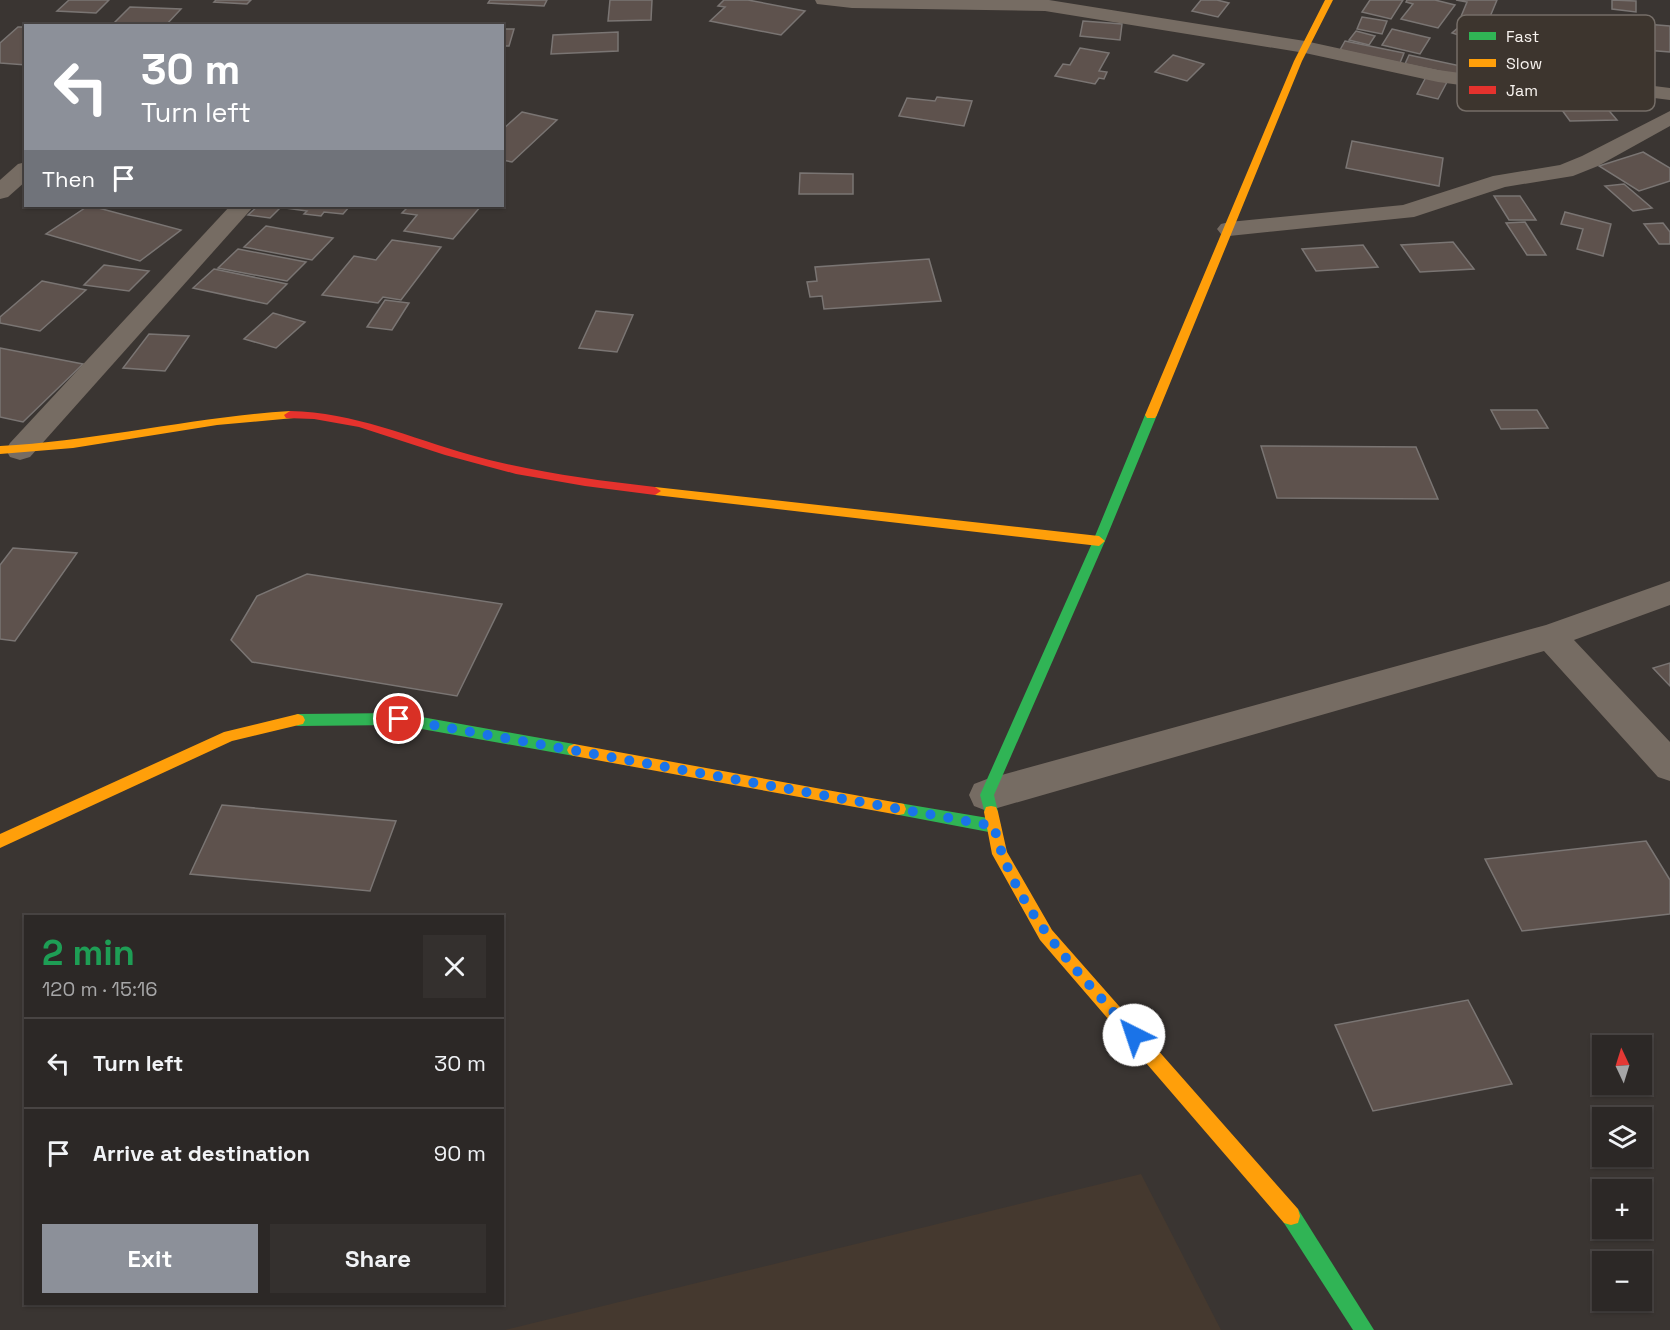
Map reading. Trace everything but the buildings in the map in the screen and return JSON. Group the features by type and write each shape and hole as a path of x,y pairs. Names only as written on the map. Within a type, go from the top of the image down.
{"street":[{"path":"824,0 891,5 1013,3 1045,5 1305,47 1457,79"},
{"path":"1329,0 1305,47 1228,229 990,810 1000,854 1046,935 1288,1211 1364,1330"},
{"path":"1655,92 1670,94"},
{"path":"1228,229 1406,212 1501,181 1565,171 1590,161 1670,117"},
{"path":"0,192 24,171"},
{"path":"10,450 241,207"},
{"path":"10,450 111,439 263,416 309,414 354,421 498,468 579,483 1099,541"},
{"path":"0,841 229,736 302,719 399,719 990,810 1550,636 1670,592"},
{"path":"1550,636 1670,766"}],"shaded area":[{"path":"1141,1174 1221,1330 505,1330"}],"traffic: fast":[{"path":"991,812 987,795 1099,541 1151,415"},
{"path":"298,720 399,719 574,750"},
{"path":"899,809 994,826"},
{"path":"1291,1216 1364,1330"}],"traffic: slow":[{"path":"1151,415 1298,61 1329,0"},
{"path":"0,450 73,444 217,421 290,415"},
{"path":"655,491 1099,541"},
{"path":"0,841 229,736 298,720"},
{"path":"574,750 899,809"},
{"path":"991,812 1000,854 1046,935 1291,1216"}],"traffic: jam":[{"path":"290,415 314,415 360,423 449,452 539,475 655,491"}],"route":[{"path":"399,719 994,826 1000,854 1046,935 1134,1035"}]}
